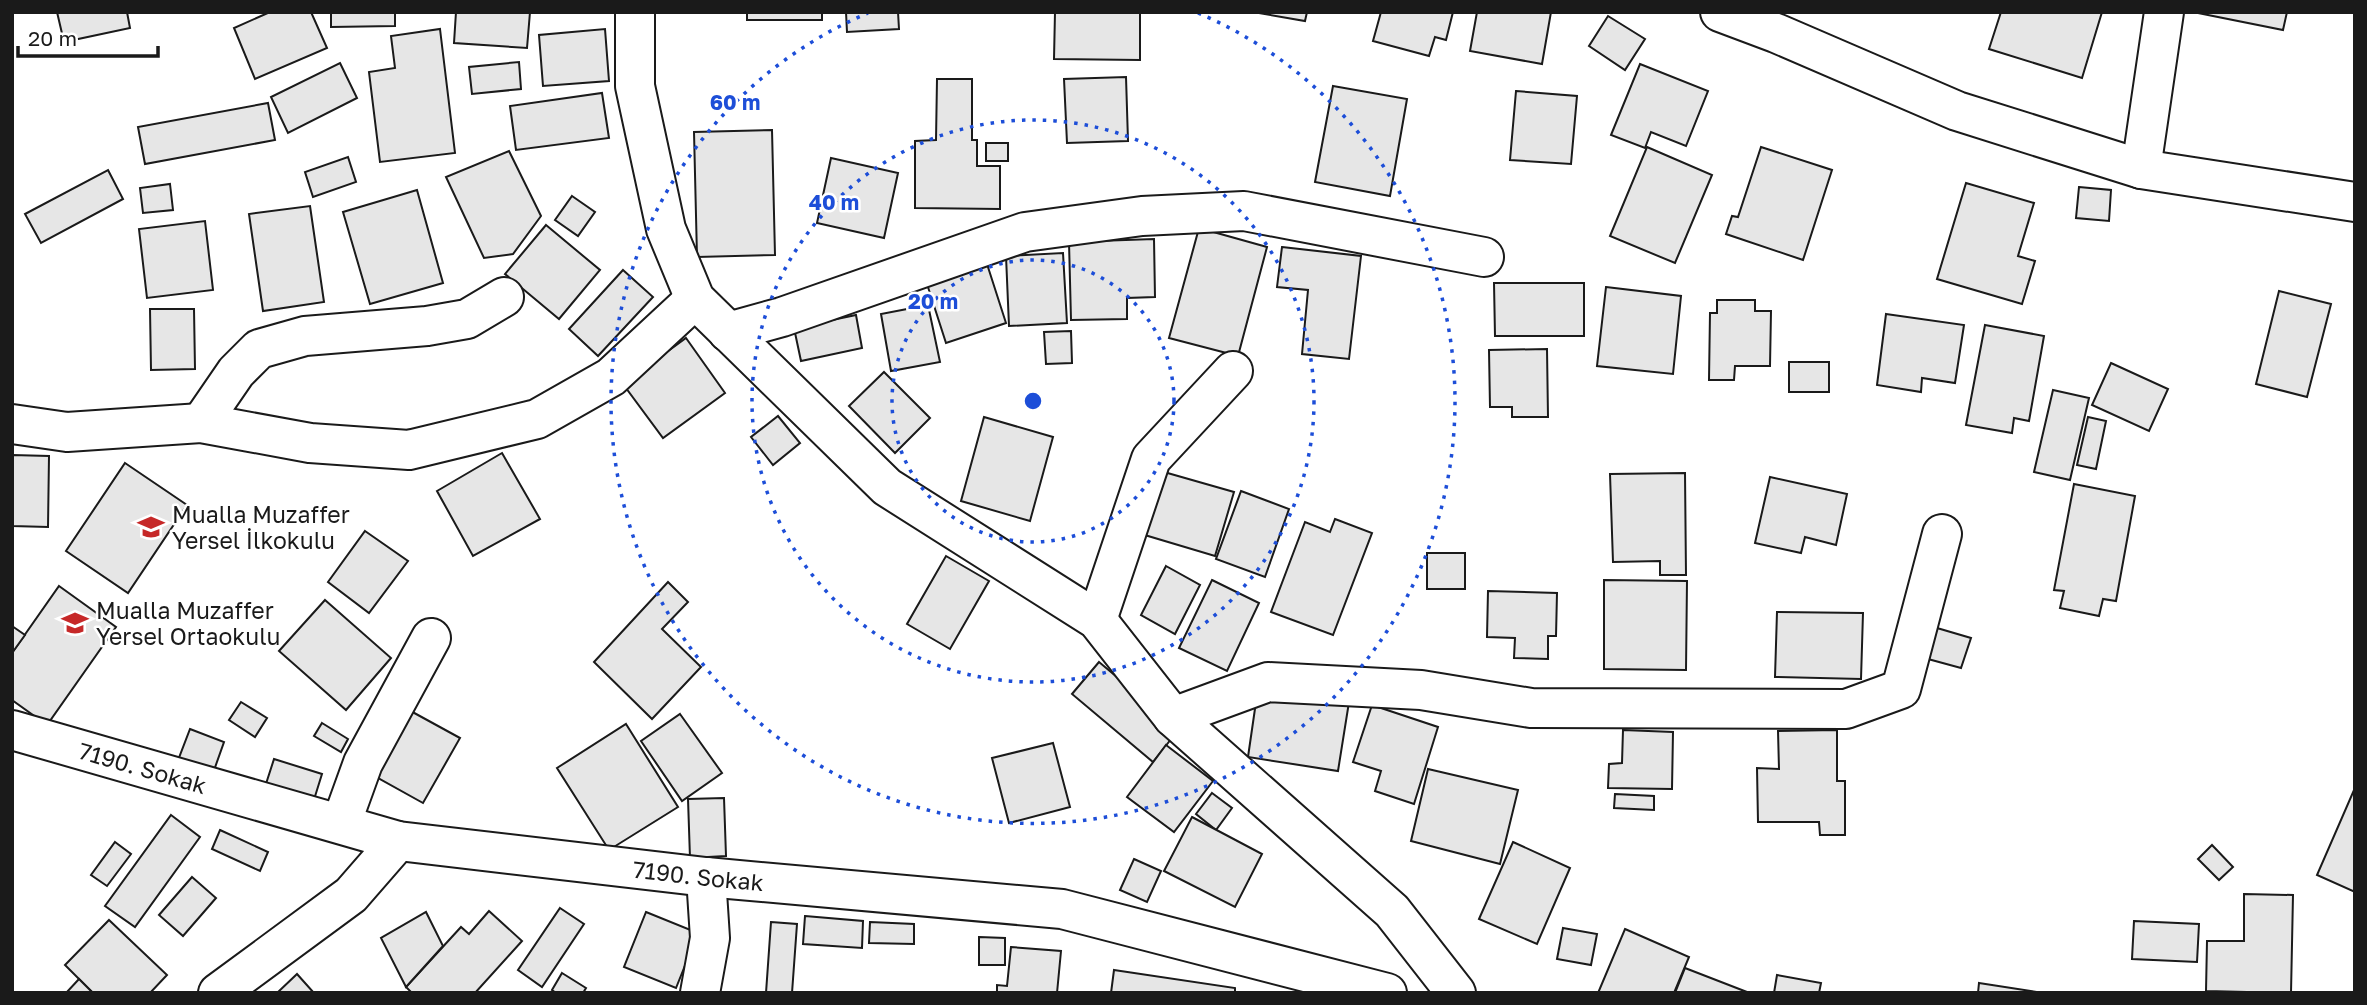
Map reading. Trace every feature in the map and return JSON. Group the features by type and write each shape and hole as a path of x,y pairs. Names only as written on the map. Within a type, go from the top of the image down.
{"street":[{"path":"635,12 635,86 666,229 695,299 887,487 1097,620 1173,717 1392,911 1457,993"},
{"path":"1720,12 1778,23 1957,111 2141,169 2355,202"},
{"path":"2141,169 2164,12"},
{"path":"728,332 782,317 1026,232 1142,216 1244,211 1484,257"},
{"path":"201,423 236,372 259,349 305,336 427,326 467,318 504,297"},
{"path":"12,424 67,432 201,423 310,443 409,450 537,419 611,377 695,299"},
{"path":"1097,620 1151,459 1233,371"},
{"path":"1173,717 1268,682 1421,690 1531,709 1846,709 1900,689 1942,534"},
{"path":"341,824 363,763 431,638"},
{"name":"7190. Sokak","path":"15,739 398,841 706,877 1062,909 1387,993"},
{"path":"218,993 351,895 398,841"},
{"path":"706,877 717,993"},
{"path":"700,993 710,937"}],"building":[{"path":"57,12 127,12 130,28 64,42"},
{"path":"270,12 311,12 327,48 255,79 234,28"},
{"path":"331,12 395,12 395,26 331,27"},
{"path":"456,12 530,12 527,48 454,43"},
{"path":"747,12 822,12 822,20 747,20"},
{"path":"846,12 898,12 899,29 847,32"},
{"path":"1055,12 1140,12 1140,60 1054,59"},
{"path":"1253,12 1307,12 1305,21"},
{"path":"1381,12 1453,12 1446,40 1435,37 1429,56 1373,41"},
{"path":"1477,12 1551,12 1542,64 1470,51"},
{"path":"2001,12 2102,12 2082,78 1989,49"},
{"path":"2193,12 2287,12 2283,30"},
{"path":"1608,16 1645,39 1625,70 1589,46"},
{"path":"440,29 455,153 380,162 369,72 395,68 391,36"},
{"path":"605,29 609,81 543,86 539,35"},
{"path":"519,62 521,89 472,94 469,67"},
{"path":"340,63 357,98 288,133 271,97"},
{"path":"1640,64 1708,91 1686,146 1651,132 1645,148 1611,135"},
{"path":"1126,77 1128,141 1067,143 1064,79"},
{"path":"937,79 972,79 972,140 977,140 977,166 1000,166 1000,209 915,208 915,141 936,140"},
{"path":"1333,86 1407,99 1390,196 1315,182"},
{"path":"1516,91 1577,96 1571,164 1510,160"},
{"path":"602,93 609,138 516,150 510,106"},
{"path":"268,103 275,140 145,164 138,127"},
{"path":"772,130 775,255 697,257 694,132"},
{"path":"986,143 1008,143 1008,161 986,161"},
{"path":"1647,147 1712,175 1675,263 1610,236"},
{"path":"1761,147 1832,170 1803,260 1726,234 1732,216 1738,217"},
{"path":"509,151 541,216 513,254 484,258 446,177"},
{"path":"348,157 356,182 313,197 305,172"},
{"path":"831,158 898,173 884,238 817,223"},
{"path":"108,170 123,199 41,243 25,214"},
{"path":"1966,183 2034,203 2018,256 2035,261 2022,304 1937,279"},
{"path":"170,184 173,210 143,213 140,188"},
{"path":"2079,187 2111,190 2109,221 2076,218"},
{"path":"417,190 443,283 370,304 343,212"},
{"path":"572,196 595,212 578,236 555,220"},
{"path":"310,206 324,302 263,311 249,214"},
{"path":"205,221 213,290 147,298 139,229"},
{"path":"546,225 600,270 559,319 505,274"},
{"path":"1199,228 1267,247 1238,356 1169,338"},
{"path":"1154,239 1155,297 1127,298 1127,319 1071,320 1069,242"},
{"path":"1282,247 1361,256 1349,359 1302,354 1308,290 1277,287"},
{"path":"1063,253 1067,323 1009,326 1006,256"},
{"path":"987,264 1006,323 946,343 927,284"},
{"path":"623,270 653,297 598,356 569,329"},
{"path":"1494,283 1584,283 1584,336 1495,336"},
{"path":"1606,287 1681,296 1673,374 1597,366"},
{"path":"2279,291 2331,304 2307,397 2256,384"},
{"path":"1717,300 1755,300 1755,311 1771,311 1770,366 1735,366 1734,380 1709,380 1710,313 1717,313"},
{"path":"928,305 940,362 891,371 881,314"},
{"path":"150,309 194,309 195,369 151,370"},
{"path":"1886,314 1964,325 1955,383 1922,378 1921,392 1877,385"},
{"path":"856,315 862,348 801,361 794,328"},
{"path":"1985,325 2044,336 2029,421 2014,418 2012,433 1966,425"},
{"path":"1071,331 1072,363 1046,364 1044,332"},
{"path":"686,338 725,393 663,438 623,384"},
{"path":"1547,349 1548,417 1512,417 1512,407 1490,407 1489,350"},
{"path":"1789,362 1829,362 1829,392 1789,392"},
{"path":"2111,363 2168,389 2149,431 2092,405"},
{"path":"884,372 930,418 895,453 849,406"},
{"path":"2053,390 2089,398 2070,480 2034,472"},
{"path":"778,416 800,443 773,465 751,437"},
{"path":"984,417 1053,437 1030,521 961,501"},
{"path":"2088,417 2106,421 2096,469 2077,465"},
{"path":"502,453 540,519 473,556 437,491"},
{"path":"12,455 49,456 48,527 12,526"},
{"name":"Mualla Muzaffer Yersel İlkokulu","path":"125,463 187,505 128,593 66,551"},
{"path":"1157,470 1234,492 1215,556 1138,533"},
{"path":"1685,473 1686,575 1660,575 1660,561 1613,562 1610,474"},
{"path":"1770,477 1847,494 1836,545 1805,537 1801,553 1755,543"},
{"path":"2074,484 2135,496 2116,601 2103,599 2099,616 2060,608 2064,591 2054,590"},
{"path":"1241,491 1289,509 1265,577 1216,559"},
{"path":"1335,519 1372,533 1333,635 1271,612 1305,522 1330,532"},
{"path":"365,531 408,561 369,613 328,582"},
{"path":"1427,553 1465,553 1465,589 1427,589"},
{"path":"946,556 989,581 950,649 907,624"},
{"path":"1166,566 1200,585 1175,634 1141,615"},
{"path":"1212,580 1259,603 1227,671 1179,648"},
{"path":"1604,580 1687,581 1686,670 1604,669"},
{"path":"668,582 688,602 662,629 701,667 652,719 594,662"},
{"name":"Mualla Muzaffer Yersel Ortaokulu","path":"59,586 116,627 47,725 12,700 12,653"},
{"path":"1488,591 1557,593 1556,636 1548,636 1548,659 1514,658 1515,638 1487,637"},
{"path":"325,600 391,658 346,710 279,651"},
{"path":"1777,612 1863,613 1861,679 1775,677"},
{"path":"12,626 25,635 12,653"},
{"path":"1937,628 1971,638 1961,668 1928,659"},
{"path":"1099,662 1179,729 1153,762 1072,694"},
{"path":"1258,688 1349,702 1338,771 1248,757"},
{"path":"241,702 267,718 255,737 229,720"},
{"path":"1372,705 1438,727 1414,804 1375,791 1381,771 1353,762"},
{"path":"407,709 460,738 423,803 371,774"},
{"path":"680,714 722,773 682,801 641,741"},
{"path":"322,723 348,739 341,752 314,736"},
{"path":"626,724 678,807 609,850 557,768"},
{"path":"190,729 224,742 212,776 177,763"},
{"path":"1623,730 1673,732 1672,789 1608,788 1609,764 1622,763"},
{"path":"1837,730 1837,781 1845,781 1845,835 1820,835 1819,822 1758,822 1757,768 1779,769 1778,731"},
{"path":"1053,743 1070,807 1009,823 992,758"},
{"path":"1166,745 1213,781 1174,832 1127,797"},
{"path":"274,759 322,774 312,806 264,790"},
{"path":"1428,769 1518,790 1500,864 1411,841"},
{"path":"2355,790 2355,892 2317,875"},
{"path":"1212,793 1232,808 1216,830 1196,814"},
{"path":"1615,794 1654,796 1654,810 1614,808"},
{"path":"724,798 726,856 690,858 688,799"},
{"path":"171,815 200,837 135,927 105,906"},
{"path":"1192,817 1262,854 1235,907 1164,871"},
{"path":"220,830 268,852 260,871 212,849"},
{"path":"115,842 131,854 107,886 91,875"},
{"path":"1513,842 1570,868 1537,944 1479,919"},
{"path":"2212,845 2233,867 2219,880 2198,859"},
{"path":"1134,859 1161,871 1147,902 1120,890"},
{"path":"192,877 216,898 183,936 159,915"},
{"path":"2244,894 2293,895 2291,993 2206,991 2207,941 2244,941"},
{"path":"560,908 584,924 542,987 518,970"},
{"path":"489,911 522,941 475,993 412,993 406,987 461,927 469,934"},
{"path":"426,912 443,946 406,987 381,938"},
{"path":"646,912 698,933 676,988 624,967"},
{"path":"805,916 863,921 862,948 803,944"},
{"path":"109,920 167,975 150,993 93,993 65,965"},
{"path":"2134,921 2199,924 2197,962 2132,959"},
{"path":"771,922 797,924 792,993 766,993"},
{"path":"870,922 914,924 914,944 869,943"},
{"path":"1563,928 1597,934 1591,965 1557,959"},
{"path":"1625,929 1689,957 1674,993 1598,993"},
{"path":"979,937 1005,938 1005,965 979,965"},
{"path":"1011,947 1061,951 1057,993 997,993 997,985 1007,986"},
{"path":"1685,968 1747,992 1747,993 1675,993"},
{"path":"1114,970 1235,988 1235,993 1111,993"},
{"path":"562,973 586,988 583,993 556,993 552,990"},
{"path":"297,974 314,993 277,993"},
{"path":"1777,975 1821,983 1819,993 1774,993"},
{"path":"79,979 93,993 66,993"},
{"path":"1979,983 2043,993 1978,993"}],"place":[{"name":"Mualla Muzaffer Yersel İlkokulu","path":"151,527"},
{"name":"Mualla Muzaffer Yersel Ortaokulu","path":"75,623"}]}
